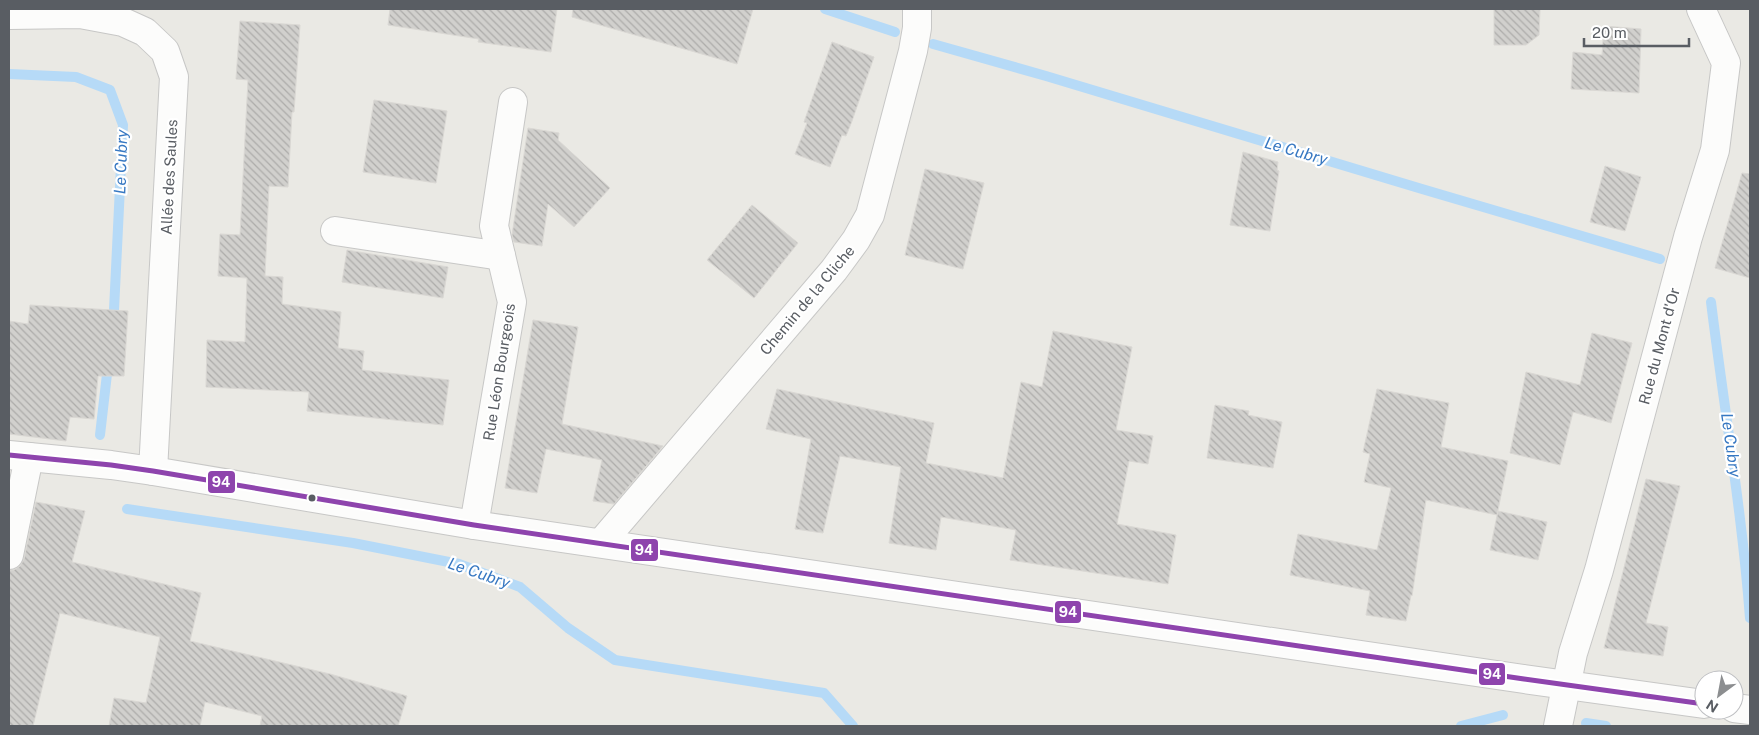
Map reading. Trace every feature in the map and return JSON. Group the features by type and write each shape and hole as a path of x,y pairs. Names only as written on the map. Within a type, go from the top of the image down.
{"street":[{"name":"Chemin de la Cliche","path":"601,543 834,270 856,240 870,215 913,51 917,28 917,9"},
{"name":"Rue du Mont d'Or","path":"1558,726 1574,652 1599,570 1688,237 1715,150 1726,63 1701,9"},
{"name":"Allée des Saules","path":"9,15 80,14 122,22 145,32 165,51 174,77 153,471"},
{"name":"Rue Léon Bourgeois","path":"474,525 512,302 494,226 513,102"},
{"path":"335,231 501,256"},
{"path":"9,555 19,456 153,471 474,525 1694,703"}],"building":[{"path":"390,9 557,9 551,52 478,42 479,39 388,25"},
{"path":"573,9 753,9 737,64 572,17"},
{"path":"1494,9 1540,9 1539,35 1526,45 1494,45"},
{"path":"240,21 300,25 294,112 292,112 288,187 269,186 265,276 283,277 282,304 341,312 338,348 364,351 362,370 449,380 443,425 307,411 309,392 206,387 207,340 245,342 247,278 218,276 220,234 240,235 248,80 236,79"},
{"path":"1604,26 1641,29 1639,93 1571,89 1573,52 1602,55"},
{"path":"832,42 874,57 846,136 842,135 830,167 795,154 807,123 804,122"},
{"path":"374,100 447,111 436,183 363,172"},
{"path":"528,128 559,133 558,140 610,188 574,227 548,204 542,246 514,242 512,235"},
{"path":"1243,152 1278,162 1277,170 1279,171 1270,231 1230,225"},
{"path":"1605,166 1641,177 1625,231 1590,222"},
{"path":"925,169 984,183 963,269 905,255"},
{"path":"1742,173 1750,174 1750,278 1715,268"},
{"path":"752,205 798,243 754,298 707,260"},
{"path":"347,250 448,267 443,298 342,282"},
{"path":"30,305 128,311 124,376 98,376 94,419 70,417 66,441 9,434 9,321 28,324"},
{"path":"533,320 578,327 562,424 663,446 614,504 593,501 602,460 546,449 537,493 505,488"},
{"path":"1053,331 1132,347 1116,430 1153,436 1148,464 1129,461 1117,524 1176,535 1168,584 1010,560 1016,530 941,517 936,550 889,543 901,467 840,456 823,533 795,529 811,439 766,429 777,389 934,423 926,463 1003,478 1021,382 1042,387"},
{"path":"1592,333 1632,343 1611,423 1573,412 1560,465 1510,453 1526,372 1580,385"},
{"path":"1377,389 1449,403 1441,447 1508,461 1497,515 1426,500 1412,596 1406,621 1366,615 1370,591 1290,575 1298,534 1377,550 1391,488 1364,482 1370,454 1363,452"},
{"path":"1215,405 1249,411 1248,415 1282,422 1273,468 1207,458"},
{"path":"1646,479 1680,486 1646,623 1668,627 1663,656 1604,648"},
{"path":"36,502 85,511 72,562 201,593 190,641 330,674 407,696 398,726 260,726 262,716 205,702 200,726 109,726 114,698 146,703 160,637 60,613 33,726 9,726 9,570 14,570 20,566 24,559"},
{"path":"1498,511 1547,522 1538,560 1490,550"}],"waterway":[{"name":"Le Cubry","path":"825,9 895,32"},
{"name":"Le Cubry","path":"933,44 1660,259"},
{"name":"Le Cubry","path":"9,74 76,77 110,90 123,125 114,310"},
{"name":"Le Cubry","path":"1711,302 1738,499 1750,618"},
{"name":"Le Cubry","path":"100,435 107,374"},
{"name":"Le Cubry","path":"127,509 353,543 459,564 520,587 568,628 615,660 824,693 853,726"},
{"name":"Le Cubry","path":"1461,726 1503,715"},
{"name":"Le Cubry","path":"1586,723 1606,726"}],"transit line":[{"name":"94","path":"9,455 153,471 474,525 1694,703"}]}
